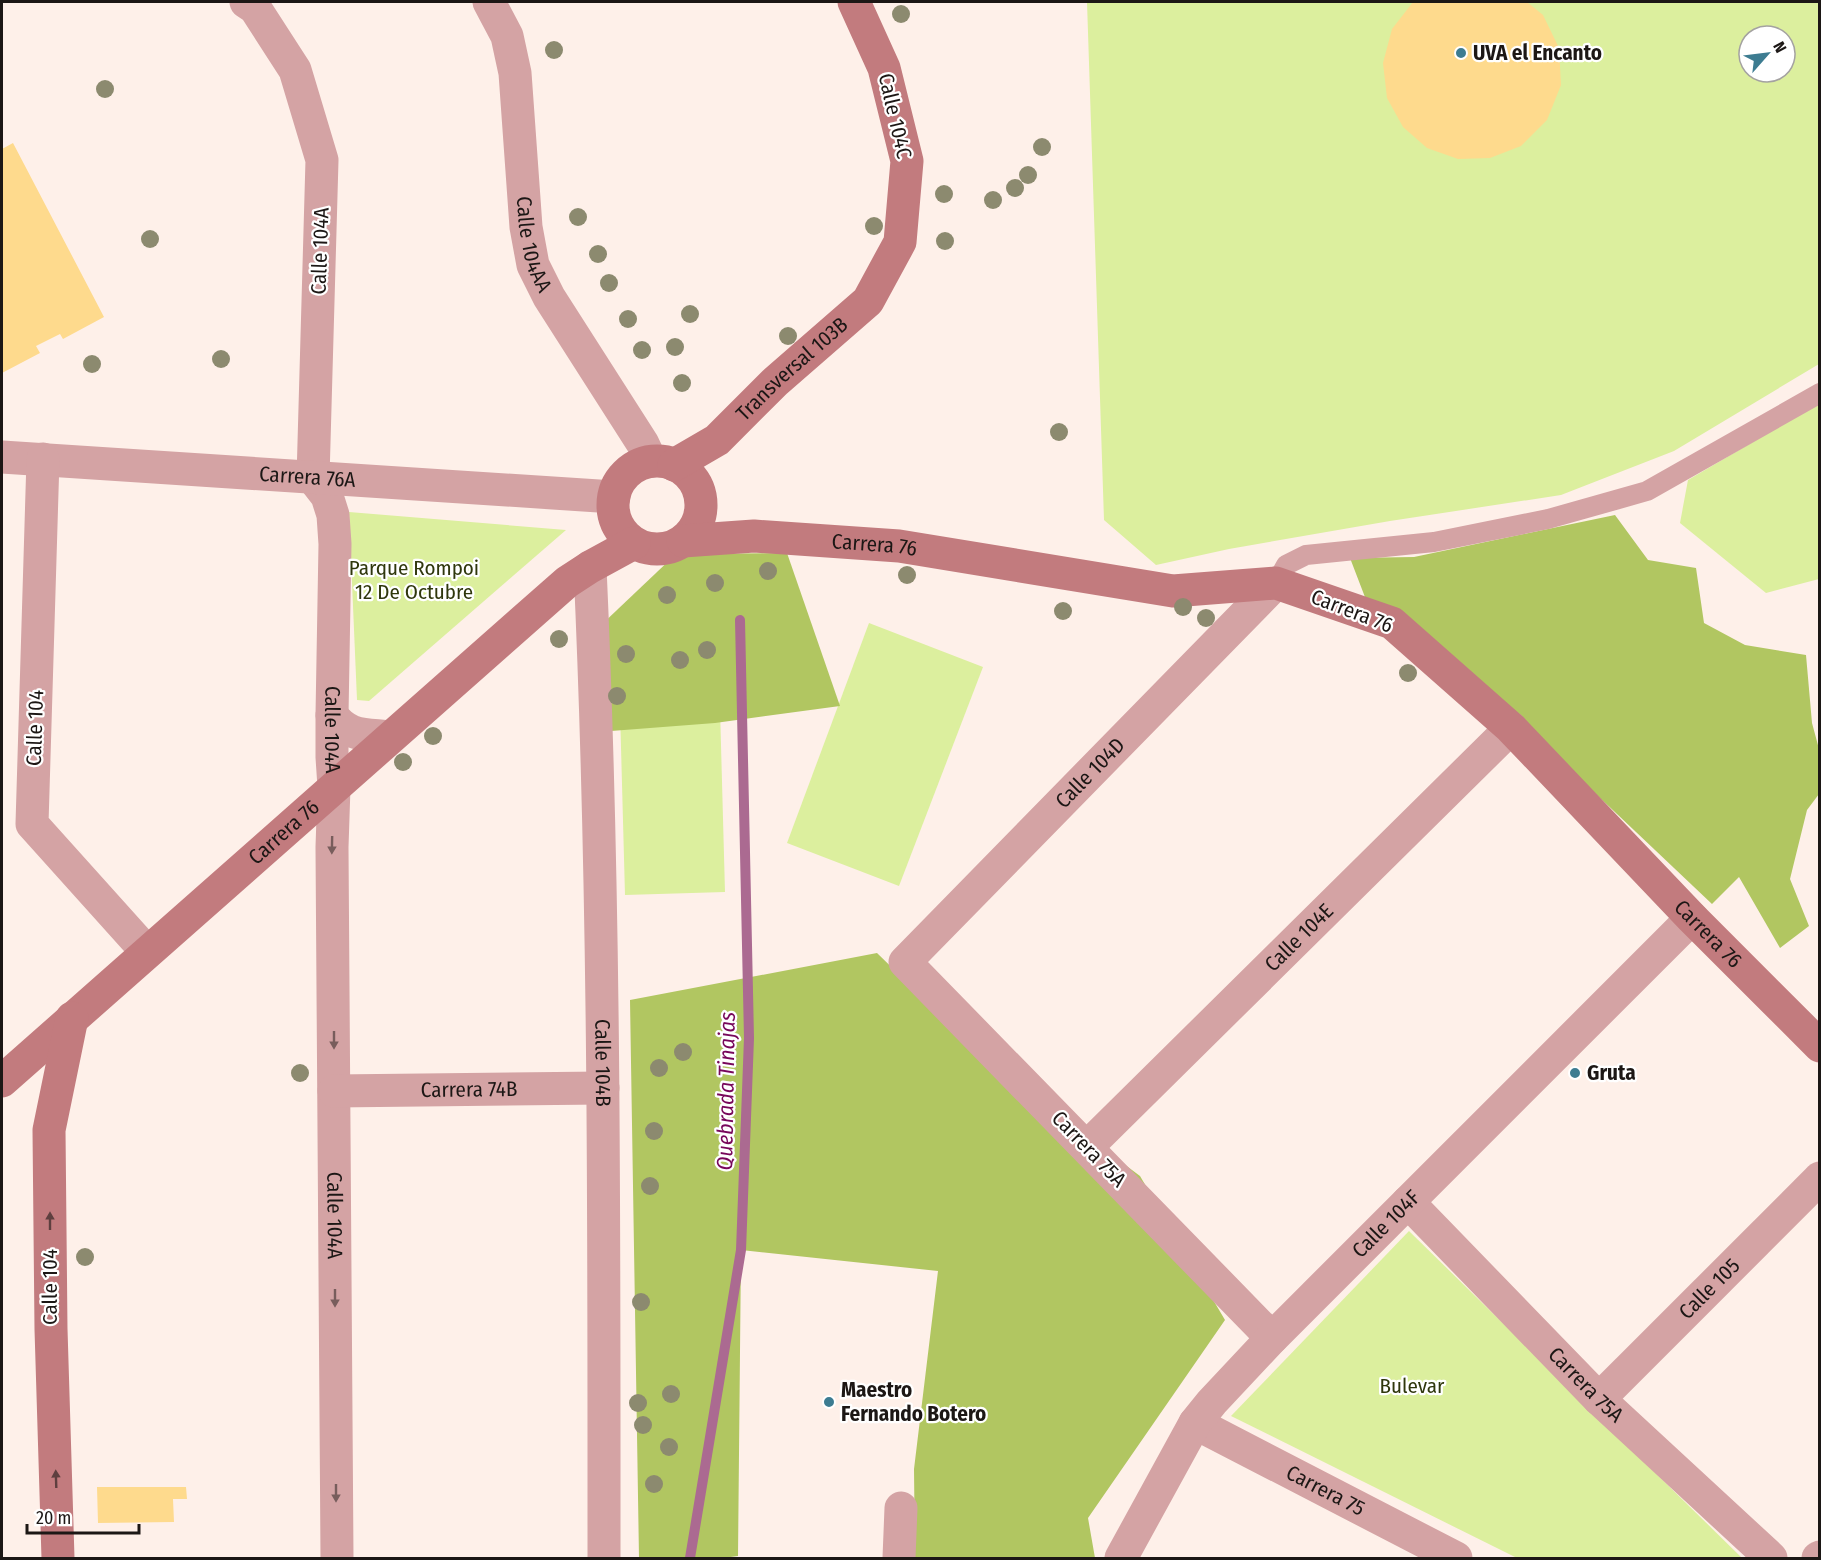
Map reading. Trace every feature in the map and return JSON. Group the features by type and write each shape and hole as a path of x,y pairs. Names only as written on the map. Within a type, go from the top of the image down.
{"main road":[{"name":"Calle 104C","path":"854,2 884,68 907,161 900,242 868,301"},
{"name":"Transversal 103B","path":"680,478 775,382 868,301"},
{"path":"634,468 680,478 700,511 697,523 683,541 672,547 646,548 625,536 614,506 616,489 626,473 634,468"},
{"name":"Carrera 76","path":"680,478 754,536"},
{"name":"Carrera 76","path":"579,575 614,506"},
{"name":"Carrera 76","path":"683,541 754,536 899,546 1173,591 1276,583 1392,623 1511,729 1692,918 1820,1046"},
{"name":"Carrera 76","path":"2,1081 390,737 579,575 634,543"},
{"name":"Calle 104","path":"58,1558 51,1329 49,1130 72,1018"}],"street":[{"name":"Calle 104A","path":"246,2 255,8 295,70 322,160 313,478 327,496 333,515 335,544 332,847 337,1558"},
{"name":"Calle 104AA","path":"489,2 507,36 515,73 526,227 533,265 549,297 643,444 680,478"},
{"name":"Carrera 76A","path":"2,457 313,478 614,506"},
{"name":"Calle 104","path":"43,459 32,824 147,952"},
{"name":"Calle 104B","path":"579,575 598,775 603,1088 604,1558"},
{"name":"Calle 104D","path":"905,962 1276,583"},
{"path":"332,715 340,726 354,733 390,737"},
{"name":"Calle 104E","path":"1087,1147 1511,729"},
{"name":"Calle 104F","path":"1121,1558 1196,1423 1212,1402 1272,1338 1692,918"},
{"name":"Carrera 75A","path":"905,962 1272,1338"},
{"name":"Carrera 74B","path":"334,1090 603,1088"},
{"name":"Calle 105","path":"1599,1399 1820,1178"},
{"name":"Carrera 75A","path":"1408,1202 1599,1399 1771,1558"},
{"name":"Carrera 75","path":"1196,1423 1436,1554"},
{"path":"900,1558 901,1508"}],"lane":[{"path":"1276,583 1286,565 1306,555 1434,542 1548,519 1647,491 1820,393"}],"green space":[{"path":"1087,2 1819,2 1819,364 1674,451 1561,495 1390,521 1229,549 1156,565 1104,520"},
{"path":"1819,403 1819,579 1766,593 1680,523 1688,480"},
{"name":"Parque Rompoi 12 De Octubre","path":"349,512 566,530 369,701 357,700"},
{"path":"1615,515 1648,560 1696,568 1704,623 1745,645 1806,655 1812,723 1819,749 1819,794 1807,810 1790,879 1809,926 1780,948 1739,877 1712,904 1408,616 1368,605 1350,558 1414,557"},
{"path":"787,553 840,706 715,723 611,731 598,628 676,554"},
{"path":"869,623 983,667 899,886 787,843"},
{"path":"720,708 725,892 625,895 620,710"},
{"path":"877,953 992,1065 1140,1176 1225,1320 1088,1518 1095,1558 915,1558 914,1469 938,1271 741,1250 738,1556 639,1558 630,1000"},
{"name":"Bulevar","path":"1409,1231 1742,1558 1517,1558 1231,1416"}],"building":[{"path":"1413,2 1527,2 1543,15 1559,48 1561,85 1547,120 1521,146 1490,158 1458,159 1427,148 1403,127 1387,98 1383,63 1392,29"},
{"path":"13,143 104,317 63,339 60,334 36,346 40,353 2,373 2,149"},
{"path":"97,1487 186,1487 187,1499 173,1499 174,1522 98,1523"}],"waterway":[{"name":"Quebrada Tinajas","path":"690,1558 741,1250 749,1038 740,620"}],"place":[{"name":"UVA el Encanto","path":"1461,53"},
{"name":"Gruta","path":"1575,1073"},
{"name":"Maestro Fernando Botero","path":"829,1402"}]}
